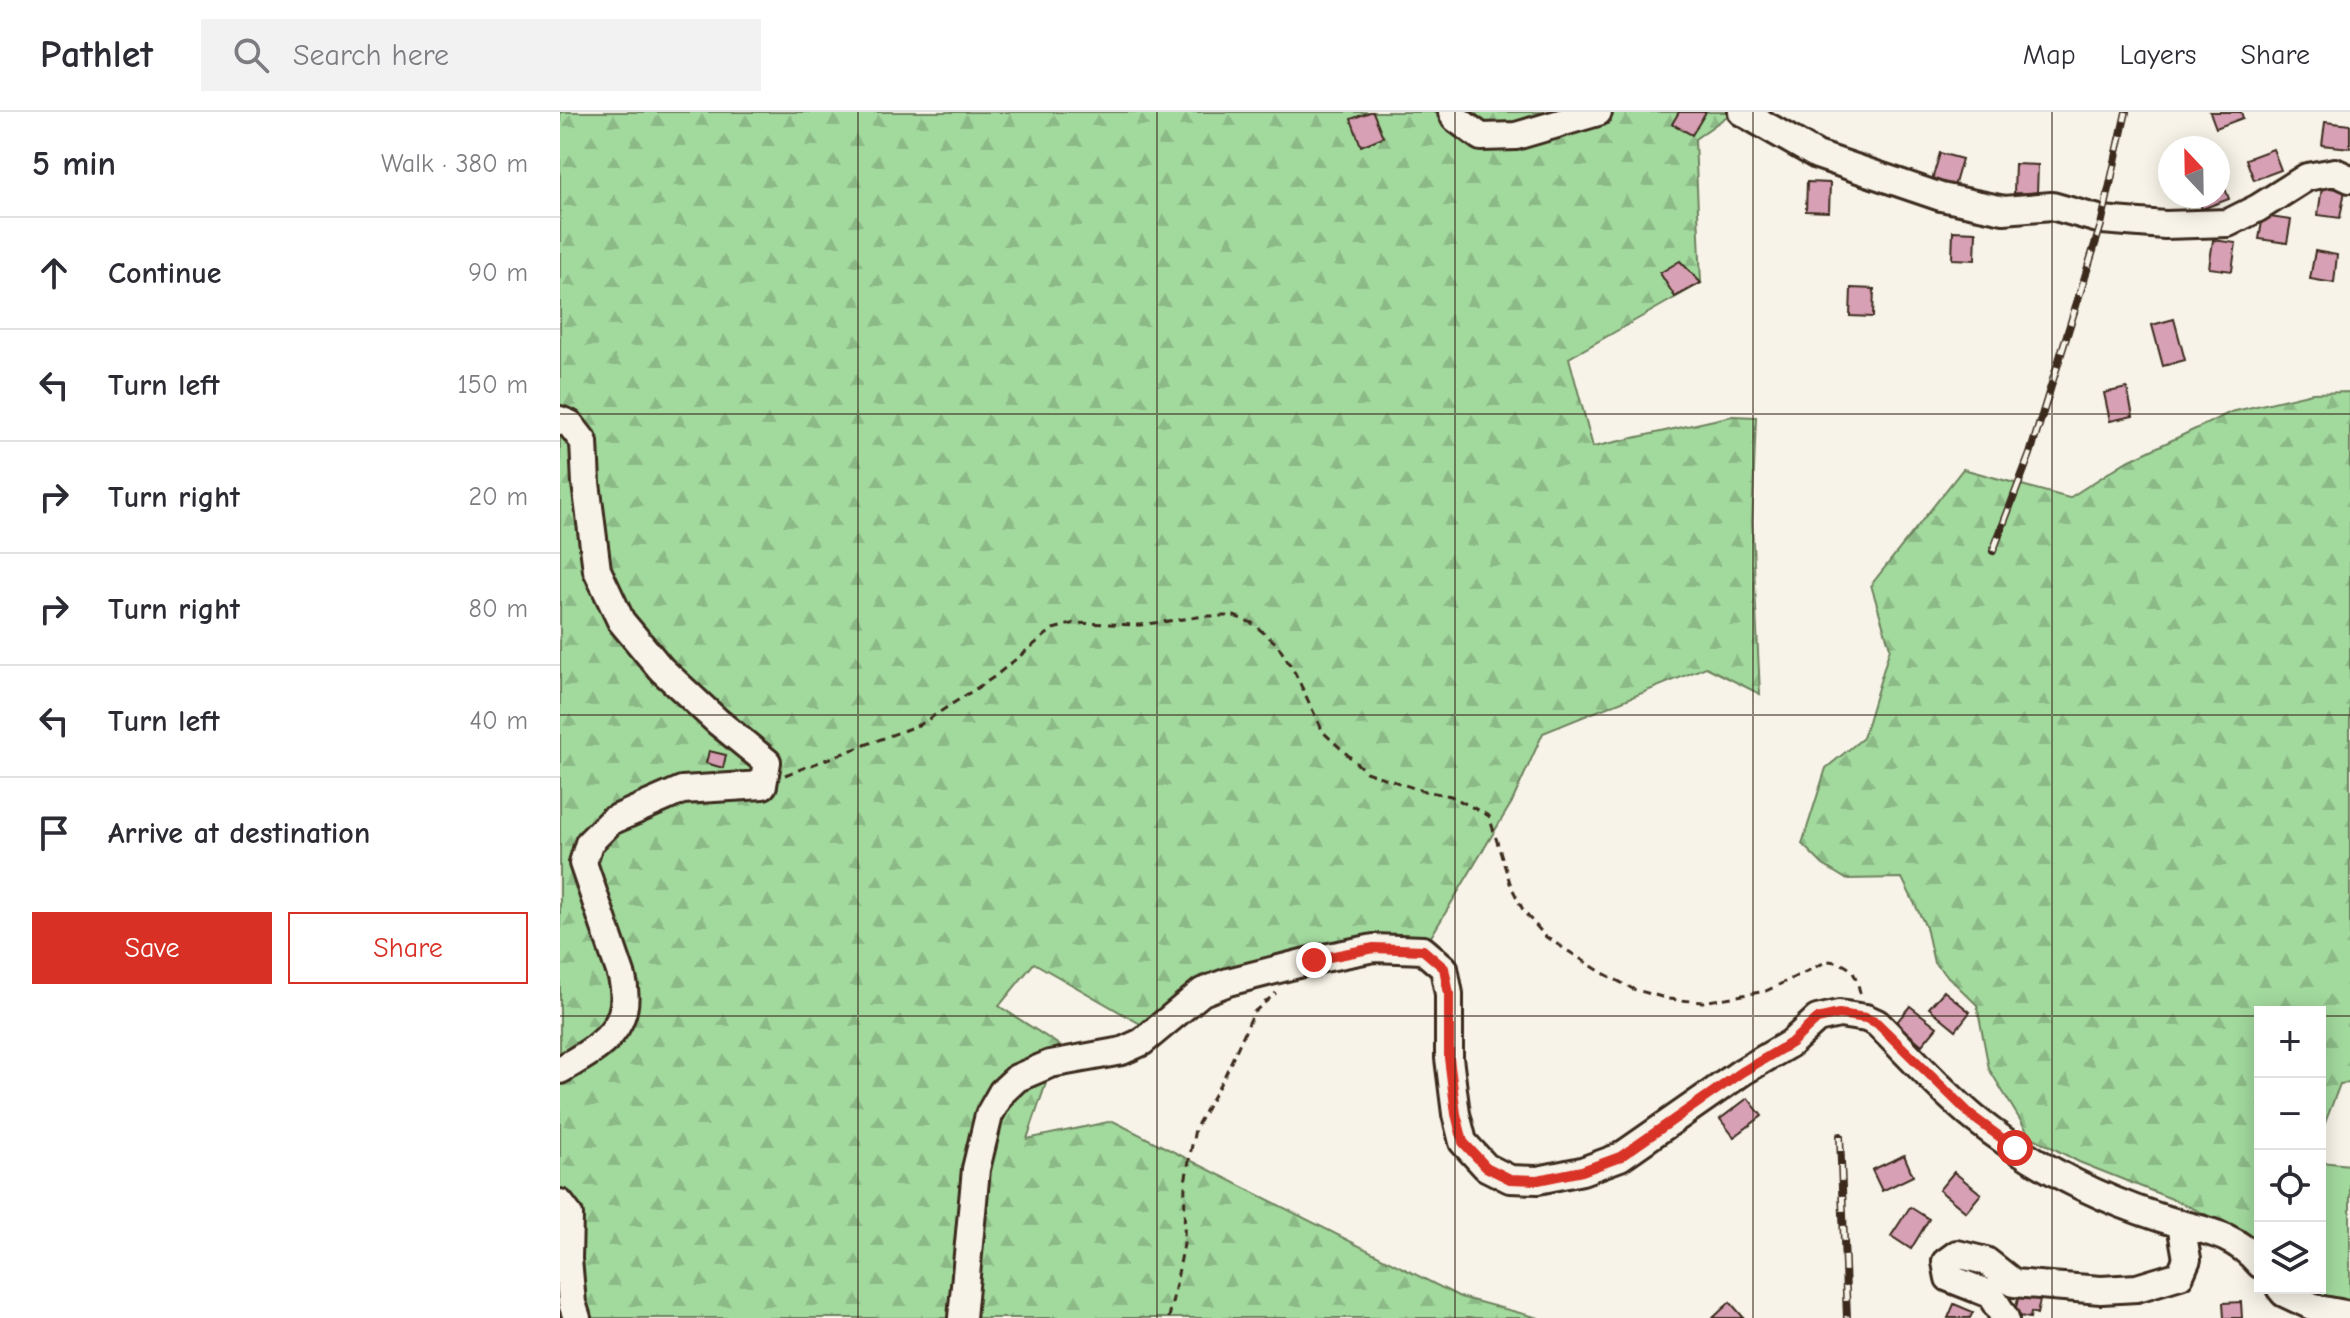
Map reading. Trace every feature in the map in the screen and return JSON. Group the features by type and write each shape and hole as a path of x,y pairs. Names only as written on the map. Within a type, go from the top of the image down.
{"street":[{"path":"1452,112 1455,118 1481,137 1504,137 1598,112"},
{"path":"1742,112 1817,155 1941,197 2004,210 2052,206 2102,220 2165,225 2228,223 2307,177 2335,172 2350,179"},
{"path":"560,420 570,424 584,442 597,570 621,621 661,669 767,762 763,785 682,790 611,821 589,843 583,863 622,977 625,988 623,1006 613,1035 596,1050 560,1070"},
{"path":"962,1318 976,1169 989,1115 1002,1092 1017,1078 1050,1064 1122,1051 1142,1042 1202,992 1228,982 1374,948 1423,950 1444,968 1449,994 1449,1058 1463,1142 1486,1167 1510,1179 1538,1180 1582,1171 1620,1157 1742,1072 1791,1043 1817,1019 1839,1014 1877,1023 1973,1117 2015,1148 2077,1184 2141,1213 2224,1235 2254,1257"},
{"path":"560,1203 569,1215 568,1259 572,1303 577,1318"},
{"path":"2005,1318 1990,1294 1949,1278 1946,1262 1957,1254 1986,1261 2014,1283 2101,1290 2137,1288 2180,1275 2187,1259 2181,1224"},
{"path":"2286,1294 2318,1309 2350,1315"}],"path":[{"path":"763,785 921,724 994,677 1053,629 1075,623 1140,625 1205,616 1234,616 1252,623 1277,644 1295,673 1323,732 1366,772 1420,790 1451,796 1489,816 1511,886 1524,912 1546,937 1601,972 1633,989 1669,999 1703,1002 1766,991 1828,961 1840,962 1850,967 1857,979 1866,1018"},
{"path":"1169,1318 1184,1244 1185,1182 1195,1129 1225,1075 1254,1012 1275,994"}],"green space":[{"path":"560,112 1733,112 1695,139 1701,283 1569,358 1593,447 1732,416 1756,417 1752,522 1760,694 1706,667 1543,733 1512,802 1423,950 1202,992 1151,1030 1034,963 999,1006 1059,1045 1027,1139 1113,1121 1460,1297 1539,1318 560,1318"},
{"path":"2350,392 2350,1083 2340,1084 2326,1120 2326,1006 2254,1006 2254,1243 2243,1233 2182,1203 2079,1162 2030,1136 1989,1069 1977,1005 1934,963 1926,927 1902,878 1846,879 1823,865 1802,844 1826,768 1863,738 1890,648 1871,585 1963,469 2069,498 2124,463 2231,412 2312,393"},
{"path":"2326,1163 2350,1165 2350,1307 2309,1294 2326,1294"}],"building":[{"path":"1373,112 1383,137 1361,146 1351,119"},
{"path":"1679,112 1706,112 1692,135 1672,124"},
{"path":"2210,112 2241,112 2243,118 2216,128"},
{"path":"2325,122 2350,125 2350,148 2322,145"},
{"path":"2273,149 2281,170 2254,180 2246,159"},
{"path":"1940,153 1962,159 1954,187 1932,180"},
{"path":"2015,164 2038,165 2037,194 2014,193"},
{"path":"1807,182 1830,183 1829,212 1806,211"},
{"path":"2322,187 2345,190 2340,218 2318,215"},
{"path":"2263,216 2291,220 2287,243 2259,239"},
{"path":"1953,231 1976,232 1975,260 1952,259"},
{"path":"2213,240 2236,243 2232,271 2209,268"},
{"path":"2315,251 2337,255 2334,283 2310,279"},
{"path":"1680,261 1701,283 1675,297 1660,273"},
{"path":"1851,288 1874,289 1873,317 1850,316"},
{"path":"2174,319 2185,360 2163,366 2152,325"},
{"path":"2127,388 2133,416 2110,421 2104,393"},
{"path":"709,751 726,755 723,768 706,763"},
{"path":"1944,991 1970,1012 1956,1030 1929,1008"},
{"path":"1910,1006 1937,1027 1922,1045 1896,1023"},
{"path":"1748,1098 1762,1116 1734,1137 1720,1119"},
{"path":"1904,1155 1913,1176 1882,1191 1872,1170"},
{"path":"1954,1172 1981,1194 1966,1212 1939,1190"},
{"path":"1910,1207 1929,1219 1911,1249 1891,1236"},
{"path":"2020,1291 2041,1296 2037,1314 2031,1312 2030,1318 2014,1315"},
{"path":"1730,1302 1744,1318 1713,1318"},
{"path":"2241,1302 2242,1318 2224,1318 2223,1303"},
{"path":"1954,1304 1973,1312 1970,1318 1948,1318"}],"railway":[{"path":"1993,551 2030,454 2101,225 2126,112"},
{"path":"1840,1136 1847,1318"}],"route":[{"path":"1314,960 1374,948 1423,950 1444,968 1449,994 1449,1058 1463,1142 1486,1167 1510,1179 1538,1180 1582,1171 1620,1157 1742,1072 1791,1043 1817,1019 1839,1014 1877,1023 1973,1117 2015,1148"}]}
